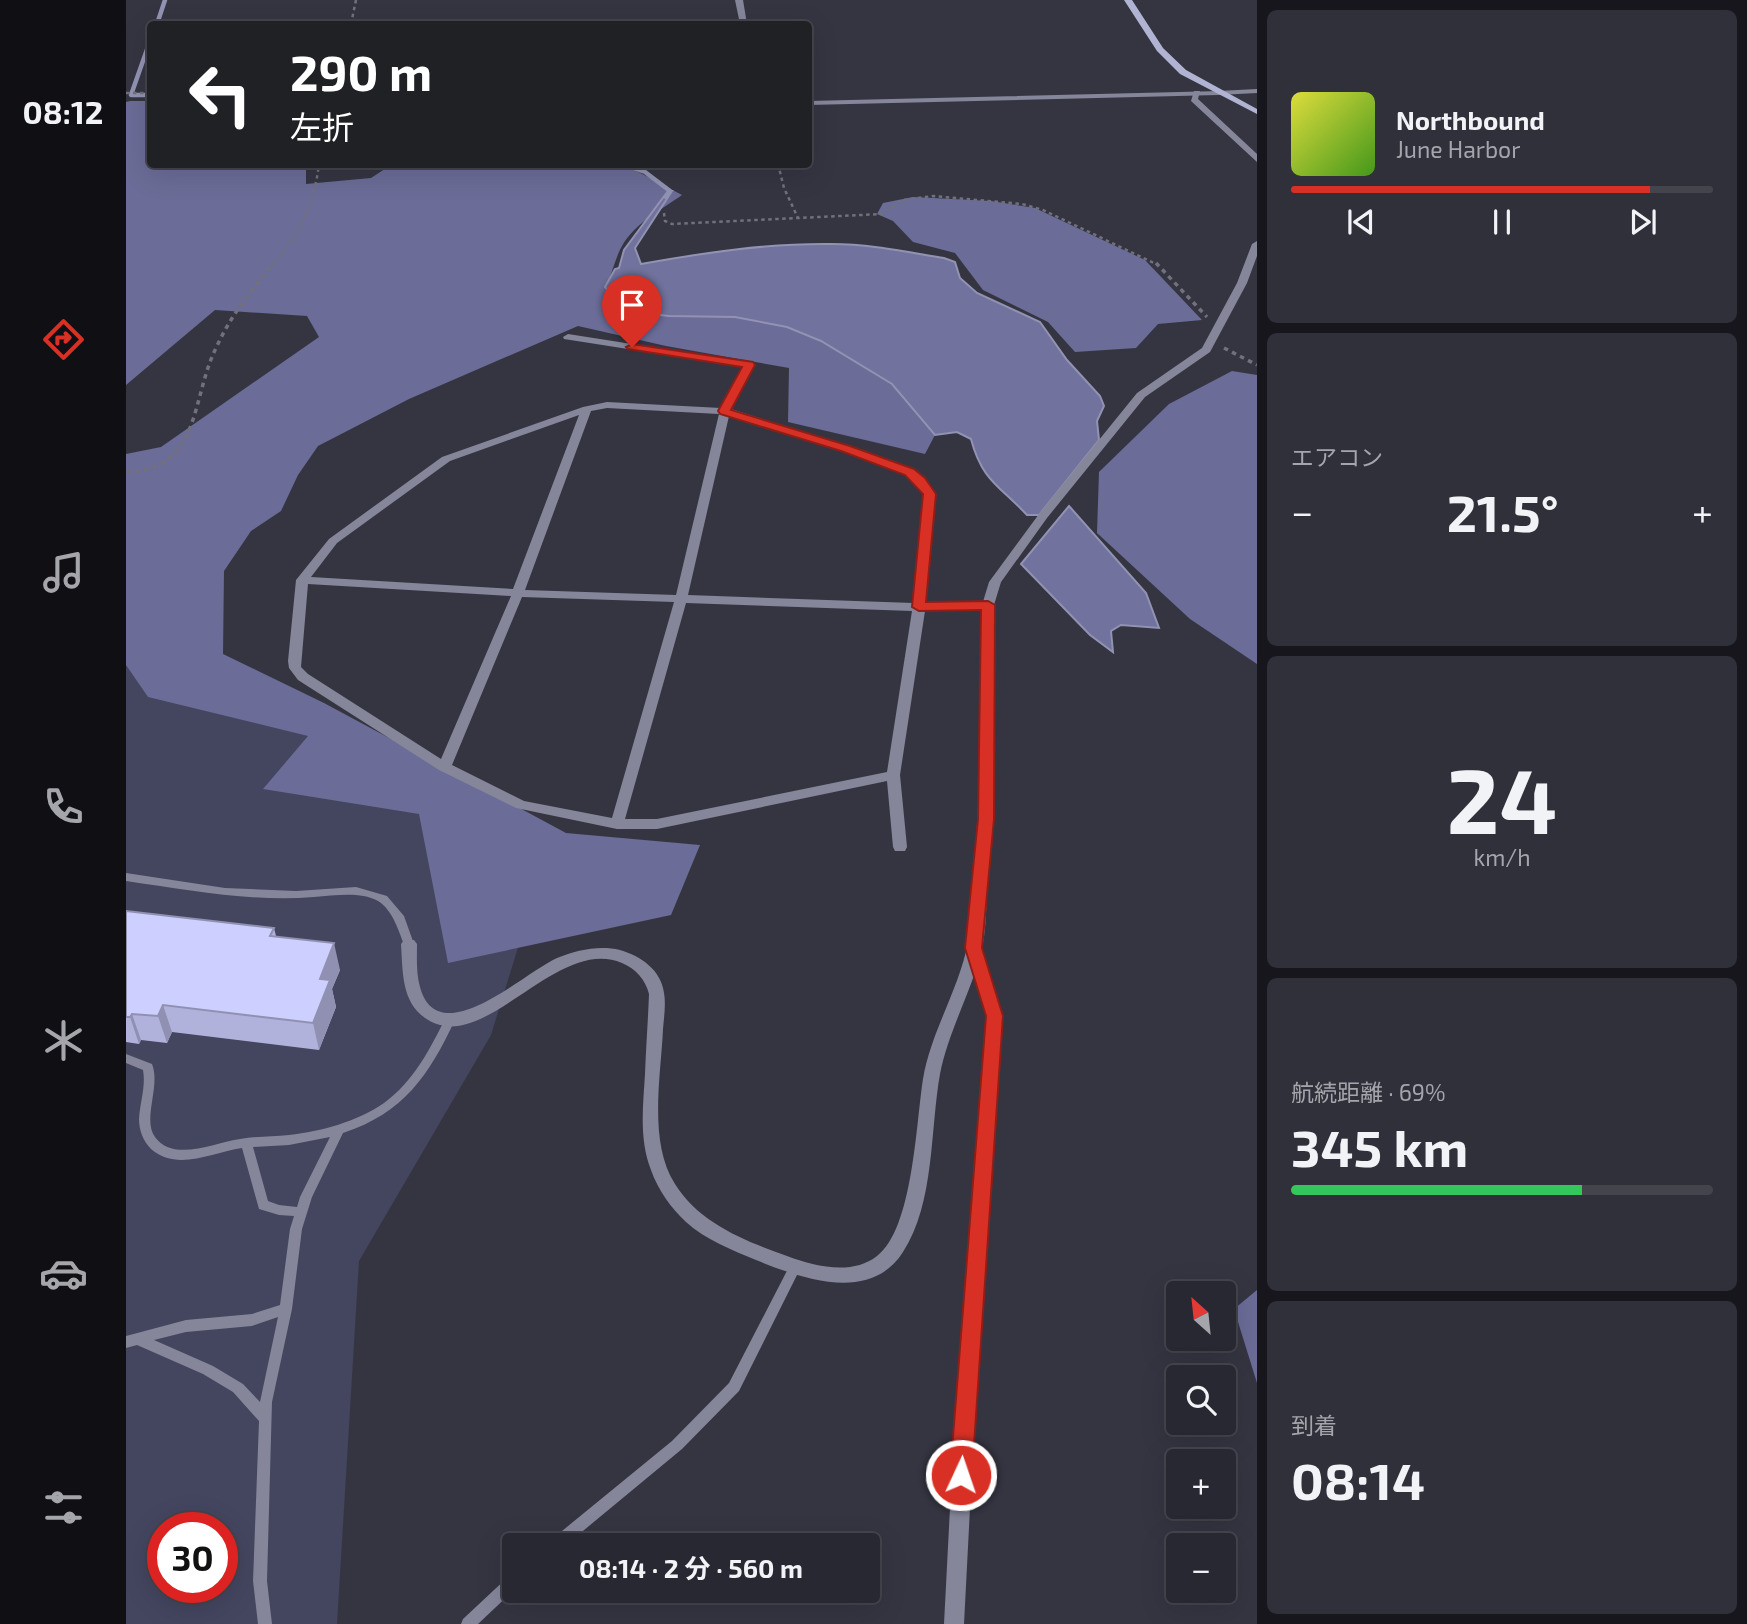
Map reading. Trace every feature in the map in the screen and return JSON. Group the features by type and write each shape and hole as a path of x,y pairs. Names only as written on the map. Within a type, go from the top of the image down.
{"main road":[{"path":"1128,0 1171,61 1183,72 1257,112"}],"street":[{"path":"739,0 743,21"},
{"path":"812,103 1257,92"},
{"path":"1197,93 1195,99 1257,159"},
{"path":"409,944 414,992 421,1005 433,1015 450,1020 488,1010 540,974 582,955 618,955 635,961 653,981 657,995 650,1131 658,1170 681,1208 704,1226 738,1244 795,1267 825,1274 847,1274 869,1269 885,1261 898,1246 914,1204 933,1071 974,948 986,819 988,605 995,582 1043,516 1141,395 1206,350 1242,283 1257,244"},
{"path":"568,337 749,365 724,411 681,598 617,824"},
{"path":"893,775 657,824 617,824 521,805 444,767 303,677 295,668 302,580 333,541 446,459 587,409 607,405 724,411 892,464 920,480 929,494 919,607 893,775 900,847"},
{"path":"444,767 518,593 587,409"},
{"path":"302,580 518,593 919,607 988,605"},
{"path":"954,1624 962,1450 995,1016 974,948"}],"lane":[{"path":"126,877 225,892 296,895 356,891 383,899 400,919 409,944"},
{"path":"126,1058 148,1067 151,1075 146,1097 149,1137 158,1148 176,1154 199,1154 231,1145 288,1140 358,1125 388,1107 410,1088 441,1042 450,1020"},
{"path":"265,1624 260,1581 266,1402 286,1309 296,1229 301,1212 339,1130"},
{"path":"246,1143 263,1205 301,1212"},
{"path":"571,1533 677,1445 734,1387 795,1267"},
{"path":"132,1341 186,1326 252,1320 286,1309"},
{"path":"132,1341 208,1370 238,1388 266,1419"},
{"path":"468,1624 502,1592"}],"path":[{"path":"352,21 356,0"},
{"path":"126,93 147,93"},
{"path":"126,472 146,470 169,461 183,446 212,353 242,302 295,240 318,191 320,168"},
{"path":"779,168 784,188 798,218"},
{"path":"664,213 665,221 672,224 881,214 903,200 933,196 1022,204 1043,210 1156,263 1205,316 1220,324"},
{"path":"1211,342 1257,365"}],"shaded area":[{"path":"147,101 147,168 306,168 306,184 371,178 386,168 631,168 682,195 641,223 627,238 620,251 605,287 625,311 669,316 735,317 787,327 821,341 892,384 935,435 925,454 788,422 789,368 666,346 578,326 409,399 318,446 298,475 281,511 251,531 224,571 223,654 324,703 566,833 700,845 671,915 448,963 419,814 263,789 308,736 148,697 126,665 126,454 161,447 319,337 307,316 215,310 126,385 126,102"},
{"path":"668,191 672,191 635,248 641,264 736,250 808,244 874,247 955,262 960,278 977,293 1040,322 1067,360 1100,396 1104,406 1097,421 1099,440 1039,515 1027,515 986,474 971,439 957,432 935,435 892,384 821,341 787,327 735,317 669,316 625,311 605,287 615,269 619,268 624,250"},
{"path":"913,197 991,201 1035,208 1145,260 1202,320 1158,324 1136,348 1075,352 1048,322 983,290 955,253 913,242 893,221 877,214 883,203"},
{"path":"1232,371 1257,375 1257,664 1190,619 1097,533 1099,472 1169,404"},
{"path":"1069,506 1146,593 1159,628 1121,625 1111,631 1113,652 1090,635 1021,564"},
{"path":"126,647 278,704 428,802 524,928 491,1035 359,1261 337,1624 126,1624"},
{"path":"1257,1290 1257,1383 1236,1315 1236,1307"}],"building":[{"path":"126,911 274,928 270,936 334,943 320,979 330,980 313,1023 163,1005 158,1016 132,1014 126,1017"}],"waterway":[{"path":"158,21 165,0"},
{"path":"147,50 131,95 147,95"},
{"path":"634,168 645,172 670,191 666,197"}],"route":[{"path":"632,347 749,365 724,411 892,464 909,472 920,480 929,494 919,607 988,605 986,819 974,948 995,1016 961,1475"}]}
